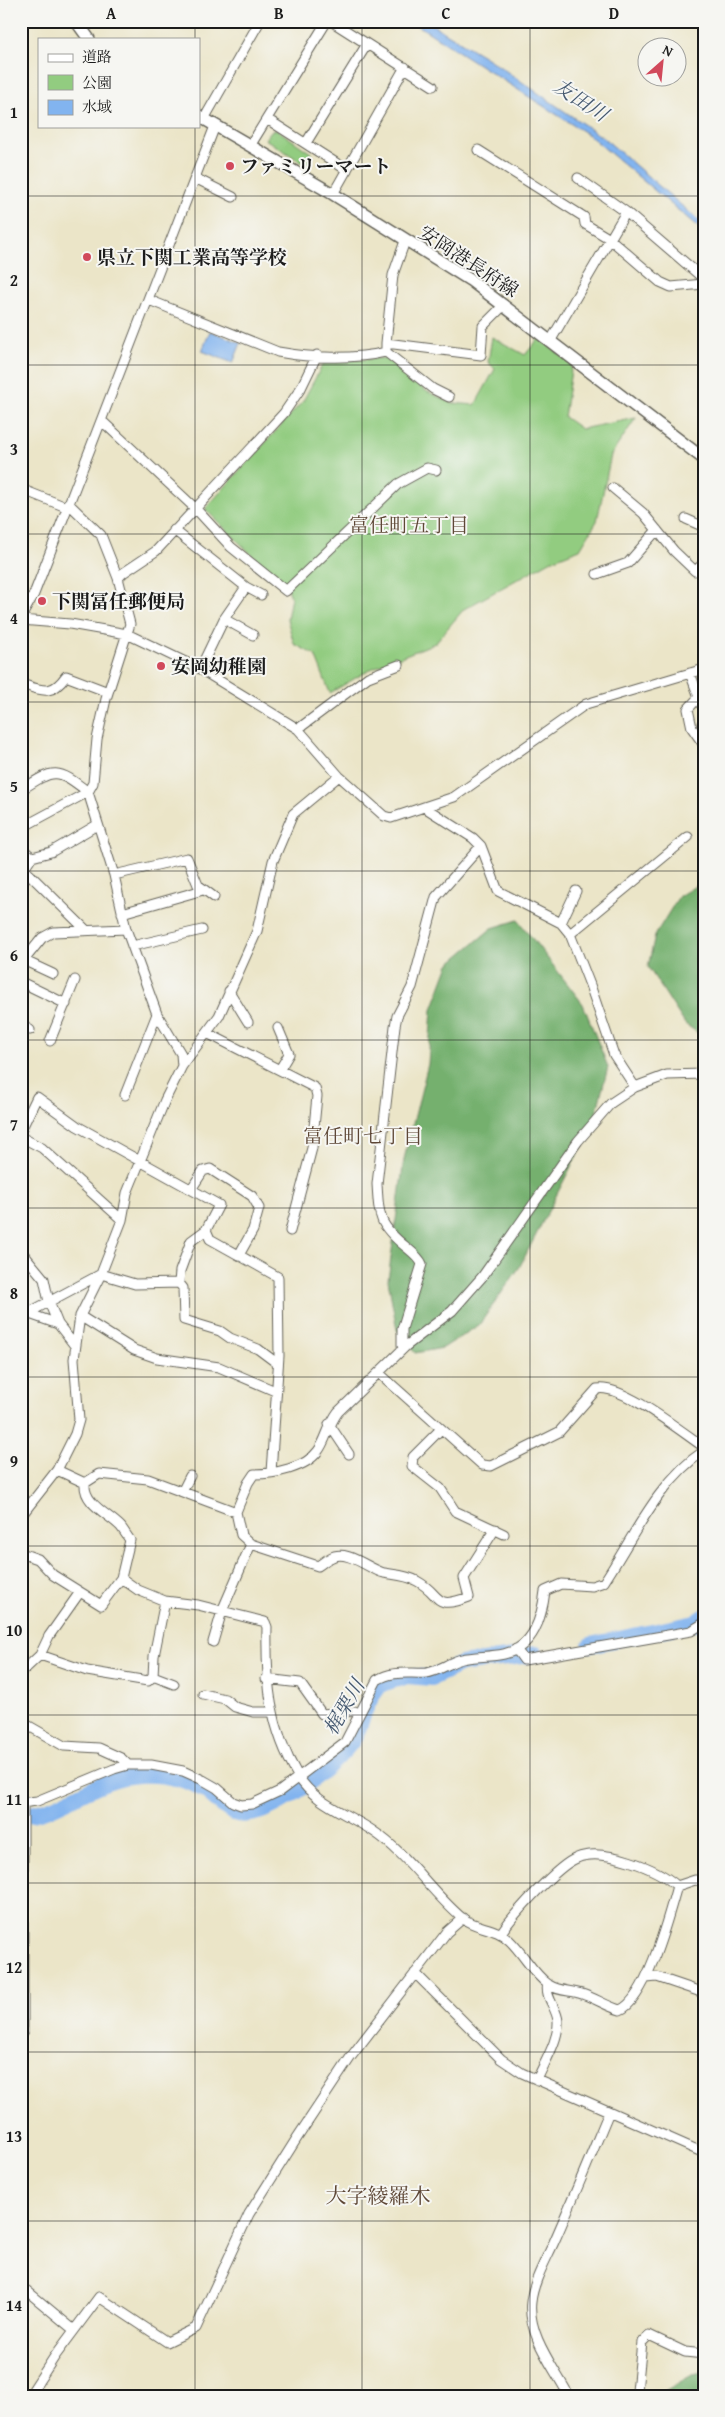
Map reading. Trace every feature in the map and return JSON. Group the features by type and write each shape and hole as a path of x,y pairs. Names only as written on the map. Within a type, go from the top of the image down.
{"main road":[{"path":"76,21 88,38"},
{"name":"安岡港長府線","path":"201,118 333,194 405,241 470,280 704,458"}],"street":[{"path":"201,118 260,21"},
{"path":"250,146 327,21"},
{"path":"331,21 433,86"},
{"path":"306,143 367,44"},
{"path":"333,194 405,67"},
{"path":"267,119 347,170"},
{"path":"215,126 34,594 21,619 70,624 127,634 200,669 298,729 339,776 384,816 391,818 454,797 586,704 704,669"},
{"path":"478,150 515,178 584,217 585,224 610,239 660,282 671,287 704,284"},
{"path":"195,178 233,196"},
{"path":"578,178 626,212 704,279"},
{"path":"551,340 626,212"},
{"path":"386,348 393,275 405,241"},
{"path":"149,300 278,352 346,358 386,348 481,355 483,326 504,305"},
{"path":"386,348 433,389 449,397"},
{"path":"118,578 156,551 284,413 301,388 317,355"},
{"path":"102,421 196,509 231,547 286,591 398,484 427,468 436,470"},
{"path":"21,488 67,505 101,535 118,578 130,624 108,692 97,738 93,783 88,792 21,828"},
{"path":"613,488 643,513 674,551 695,570 702,567"},
{"path":"686,519 704,527"},
{"path":"174,530 246,587 261,595"},
{"path":"598,574 628,563 657,530"},
{"path":"200,669 224,619 246,587"},
{"path":"224,619 253,634"},
{"path":"298,729 368,677 399,665"},
{"path":"690,674 700,697 688,709 692,728 704,745"},
{"path":"21,684 51,691 58,688 66,676 108,692"},
{"path":"21,790 39,778 53,773 64,774 88,792 114,875 126,929 157,1014 181,1054 182,1066"},
{"path":"21,1516 57,1470 72,1441 79,1420 74,1359 80,1316 102,1274 122,1220 128,1193 165,1100 182,1066 219,1016 257,931 273,860 293,814 339,776"},
{"path":"424,807 473,838 481,846 498,891 560,924 570,934 590,985 614,1056 635,1087"},
{"path":"85,929 24,868 32,857 51,852 98,825"},
{"path":"570,934 688,837"},
{"path":"406,1346 402,1346 402,1334 422,1264 416,1256 385,1229 380,1216 378,1200 378,1184 395,1026 412,987 436,897 481,846"},
{"path":"21,848 32,857"},
{"path":"114,875 187,858 191,872 203,890 214,897"},
{"path":"122,913 203,890"},
{"path":"560,924 576,891"},
{"path":"53,974 22,962 42,938 53,932 85,929 126,929"},
{"path":"132,946 202,930"},
{"path":"50,1041 75,980"},
{"path":"21,982 66,1004"},
{"path":"229,991 248,1022"},
{"path":"125,1095 157,1014"},
{"path":"21,1025 30,1030"},
{"path":"278,1028 289,1054 280,1069"},
{"path":"207,1033 315,1088 317,1096 312,1148 290,1231"},
{"path":"495,1529 464,1578 469,1597 452,1603 439,1601 418,1581 400,1574 383,1572 347,1556 331,1557 318,1566 251,1544 241,1535 236,1512 248,1483 254,1474 296,1466 319,1451 329,1424 338,1412 406,1346 452,1311 482,1277 600,1113 635,1087 667,1075 704,1074"},
{"path":"21,1130 37,1097 77,1126 192,1188 219,1205 206,1230 192,1241 180,1271 179,1282 183,1288 184,1320 220,1331 230,1338 258,1349 278,1364"},
{"path":"21,1137 42,1148 122,1220"},
{"path":"192,1188 203,1172 210,1170 252,1196 259,1208 253,1230 239,1255"},
{"path":"206,1230 210,1238 278,1276 278,1364 275,1391 277,1401 271,1472"},
{"path":"21,1251 44,1279 49,1302 58,1324 75,1346"},
{"path":"24,1312 49,1302 102,1274 135,1284 179,1282"},
{"path":"24,1312 58,1324"},
{"path":"80,1316 134,1350 157,1358 219,1367 275,1391"},
{"path":"23,2032 22,1805 37,1801 99,1774 128,1765 151,1765 183,1772 203,1780 217,1788 233,1802 241,1804 252,1804 280,1790 299,1778 345,1742 352,1732 359,1713 377,1680 383,1676 401,1672 433,1672 460,1660 504,1654 516,1649 538,1626 545,1590 561,1584 592,1586 604,1582 649,1512 680,1470 704,1449 650,1409 606,1387 597,1389 559,1432 492,1466 482,1465 379,1373"},
{"path":"329,1424 349,1454"},
{"path":"441,1429 413,1457 412,1466 440,1488 455,1511 504,1534"},
{"path":"57,1470 85,1483"},
{"path":"21,1553 38,1559 53,1575 101,1605 121,1578 130,1540 120,1527 94,1506 84,1489 85,1483 99,1474 148,1479 183,1490 236,1512"},
{"path":"183,1490 190,1476"},
{"path":"213,1642 222,1611 251,1544"},
{"path":"121,1578 138,1590 165,1601 198,1605 265,1622 267,1627 266,1679 278,1736 299,1778 315,1797 374,1831 396,1849 448,1905 463,1918 483,1928 502,1933 511,1941 534,1972 559,1991 579,1993 620,2010 627,2007 647,1978 677,1886"},
{"path":"21,1668 25,1668 40,1655 49,1636 80,1592"},
{"path":"40,1655 87,1671 148,1681 152,1676 165,1601"},
{"path":"516,1649 524,1660 691,1631 704,1623"},
{"path":"152,1676 174,1684"},
{"path":"266,1679 300,1683 322,1714 354,1711 359,1713"},
{"path":"203,1694 225,1699 235,1707 253,1712 273,1712"},
{"path":"21,1725 29,1726 64,1746 99,1748 120,1758 128,1765"},
{"path":"502,1933 562,1867 577,1857 602,1854 630,1860 677,1886 695,1880 704,1881"},
{"path":"29,2396 99,2297 167,2342 196,2328 249,2214 350,2058 447,1932 463,1918"},
{"path":"415,1973 501,2058 537,2080 704,2153"},
{"path":"647,1978 657,1977 704,1993"},
{"path":"537,2080 557,2033 558,2021 546,1990 548,1984"},
{"path":"569,2396 553,2372 535,2332 530,2302 540,2274 609,2112"},
{"path":"21,2286 74,2330"},
{"path":"633,2396 636,2391 642,2342 649,2334 685,2352 704,2354"}],"green space":[{"path":"276,129 311,153 312,157 306,165 265,139 271,131"},
{"path":"492,337 525,355 539,338 572,364 564,417 581,429 636,418 611,455 597,521 580,549 552,560 464,609 435,643 371,669 330,693 315,655 294,644 287,619 291,597 286,583 255,558 205,509 303,401 324,362 386,358 426,391 452,403 475,405 495,369 488,362"},
{"path":"704,881 704,1037 685,1024 648,967 655,935 679,896"},
{"path":"518,920 583,1004 608,1067 594,1122 519,1268 479,1325 443,1348 415,1353 397,1330 388,1280 404,1159 428,1064 432,1009 449,964 492,928"},
{"path":"704,2373 704,2396 656,2396 692,2375"}],"water":[{"path":"411,21 426,21 490,60 605,139 704,225 704,232 590,136"},
{"path":"210,331 241,343 233,363 202,351"}],"waterway":[{"name":"梶栗川","path":"590,1645 695,1623 704,1617"},
{"name":"梶栗川","path":"21,1815 49,1809 107,1782 139,1775 164,1776 189,1782 204,1790 234,1813 247,1814 263,1811 279,1803 313,1780 341,1754 353,1740 368,1703 381,1684 407,1676 432,1678 461,1664 536,1654"}],"place":[{"name":"ファミリーマート","path":"230,166"},
{"name":"県立下関工業高等学校","path":"87,257"},
{"name":"下関冨任郵便局","path":"42,601"},
{"name":"安岡幼稚園","path":"161,666"}],"district":[{"name":"富任町五丁目","path":"409,525"},
{"name":"富任町七丁目","path":"363,1136"},
{"name":"大字綾羅木","path":"378,2196"}],"water label":[{"name":"友田川","path":"581,100"}]}
